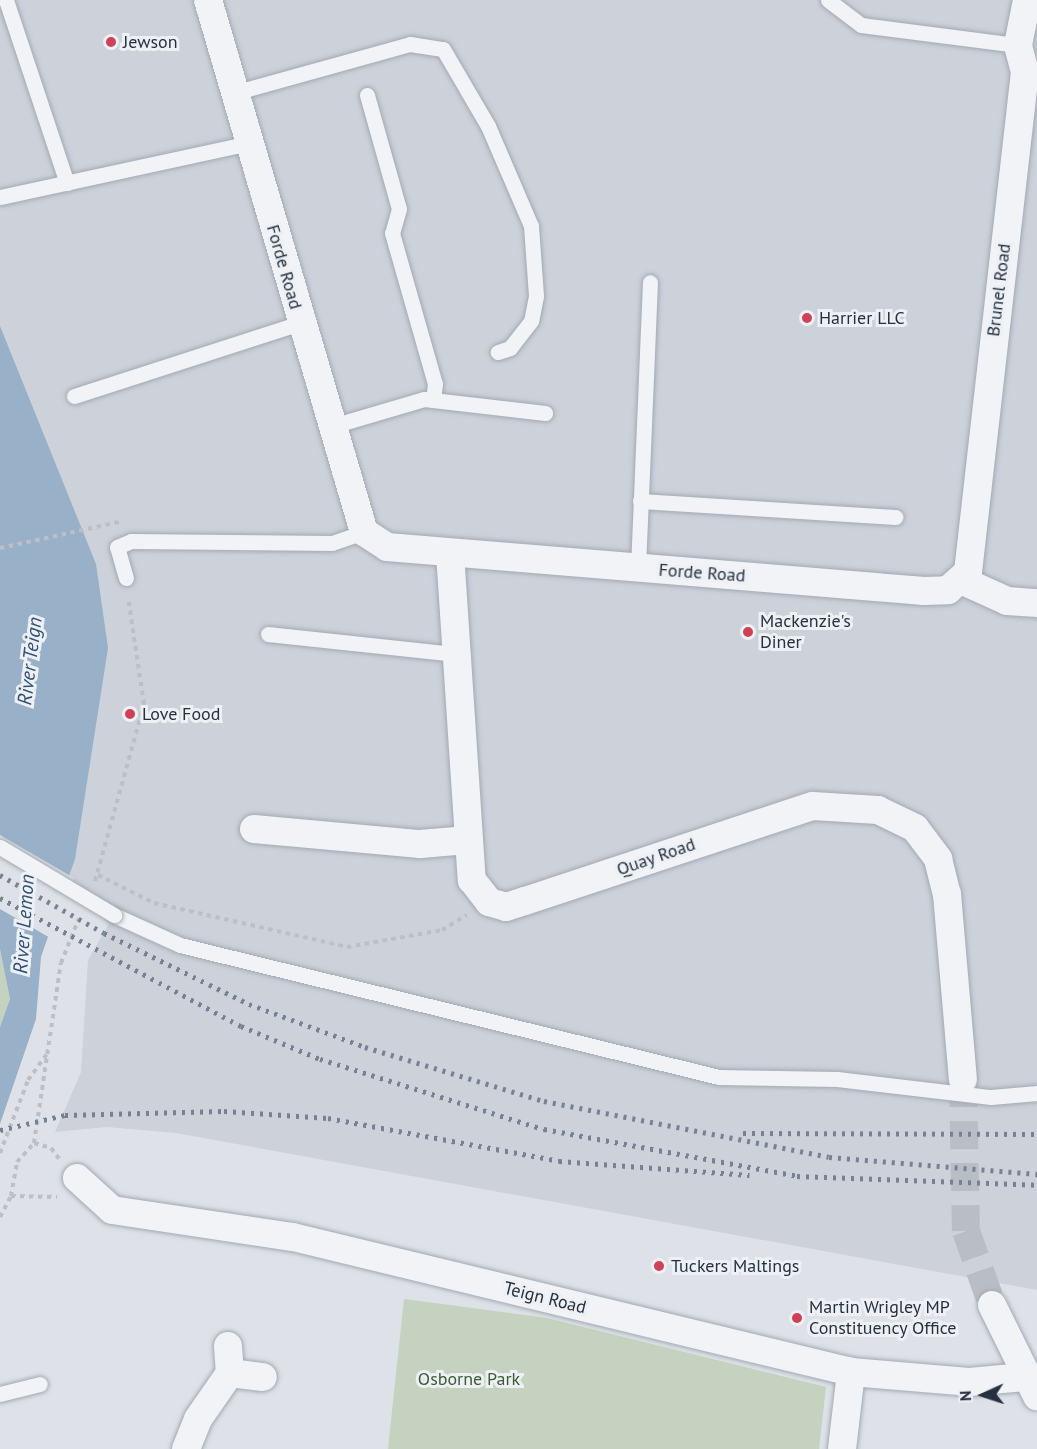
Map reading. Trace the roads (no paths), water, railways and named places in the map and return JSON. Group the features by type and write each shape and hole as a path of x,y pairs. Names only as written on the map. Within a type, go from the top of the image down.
{"street":[{"name":"Forde Road","path":"208,0 237,92 249,143 329,427 364,532 387,547 450,553 924,591 948,590 963,581"},
{"name":"Brunel Road","path":"963,581 970,561 1025,72 1018,45 1027,0"},
{"path":"254,829 420,844 468,840 450,553"},
{"path":"963,581 1007,601 1037,603"},
{"name":"Quay Road","path":"468,840 472,880 489,902 506,907 813,806 878,810 915,828 938,859 947,894 963,1079"},
{"name":"Teign Road","path":"85,1186 112,1210 293,1237 851,1372 927,1381 1031,1387"},
{"path":"992,1305 1031,1387"},
{"path":"186,1449 198,1419 229,1360 263,1377"},
{"path":"842,1449 851,1372"}],"lane":[{"path":"6,0 67,183"},
{"path":"828,0 861,25 1018,45"},
{"path":"237,92 410,44 443,48 488,126 531,226 536,296 531,321 510,348 498,352"},
{"path":"368,94 399,209 392,233 435,384 433,400"},
{"path":"0,197 249,143"},
{"path":"638,568 650,282"},
{"path":"75,396 300,323"},
{"path":"329,427 433,400 545,413"},
{"path":"640,501 896,517"},
{"path":"126,578 117,547 131,541 333,543 364,532"},
{"path":"268,634 456,654"},
{"path":"0,847 114,915 180,945 719,1077 837,1079 991,1097 1037,1093"},
{"path":"0,1394 40,1384"}],"water":[{"path":"0,326 96,564 108,648 75,859 41,957 36,1019 0,1124 0,1027 10,999 0,949"}],"tunnel":[{"path":"963,1079 966,1231 992,1305"}],"railway":[{"path":"0,875 104,933 249,1004 365,1047 544,1101 829,1157 1037,1174"},
{"path":"0,898 241,1026 320,1059 544,1129 797,1176 1037,1185"},
{"path":"0,1130 65,1115 224,1111 328,1118 559,1161 749,1175"},
{"path":"743,1133 1037,1134"}],"place":[{"name":"Jewson","path":"111,42"},
{"name":"Harrier LLC","path":"807,318"},
{"name":"Mackenzie's Diner","path":"748,632"},
{"name":"Love Food","path":"130,714"},
{"name":"Tuckers Maltings","path":"659,1266"},
{"name":"Martin Wrigley MP Constituency Office","path":"797,1318"}],"water label":[{"name":"River Teign","path":"30,661"},
{"name":"River Lemon","path":"24,924"}],"park label":[{"name":"Osborne Park","path":"469,1379"}]}
